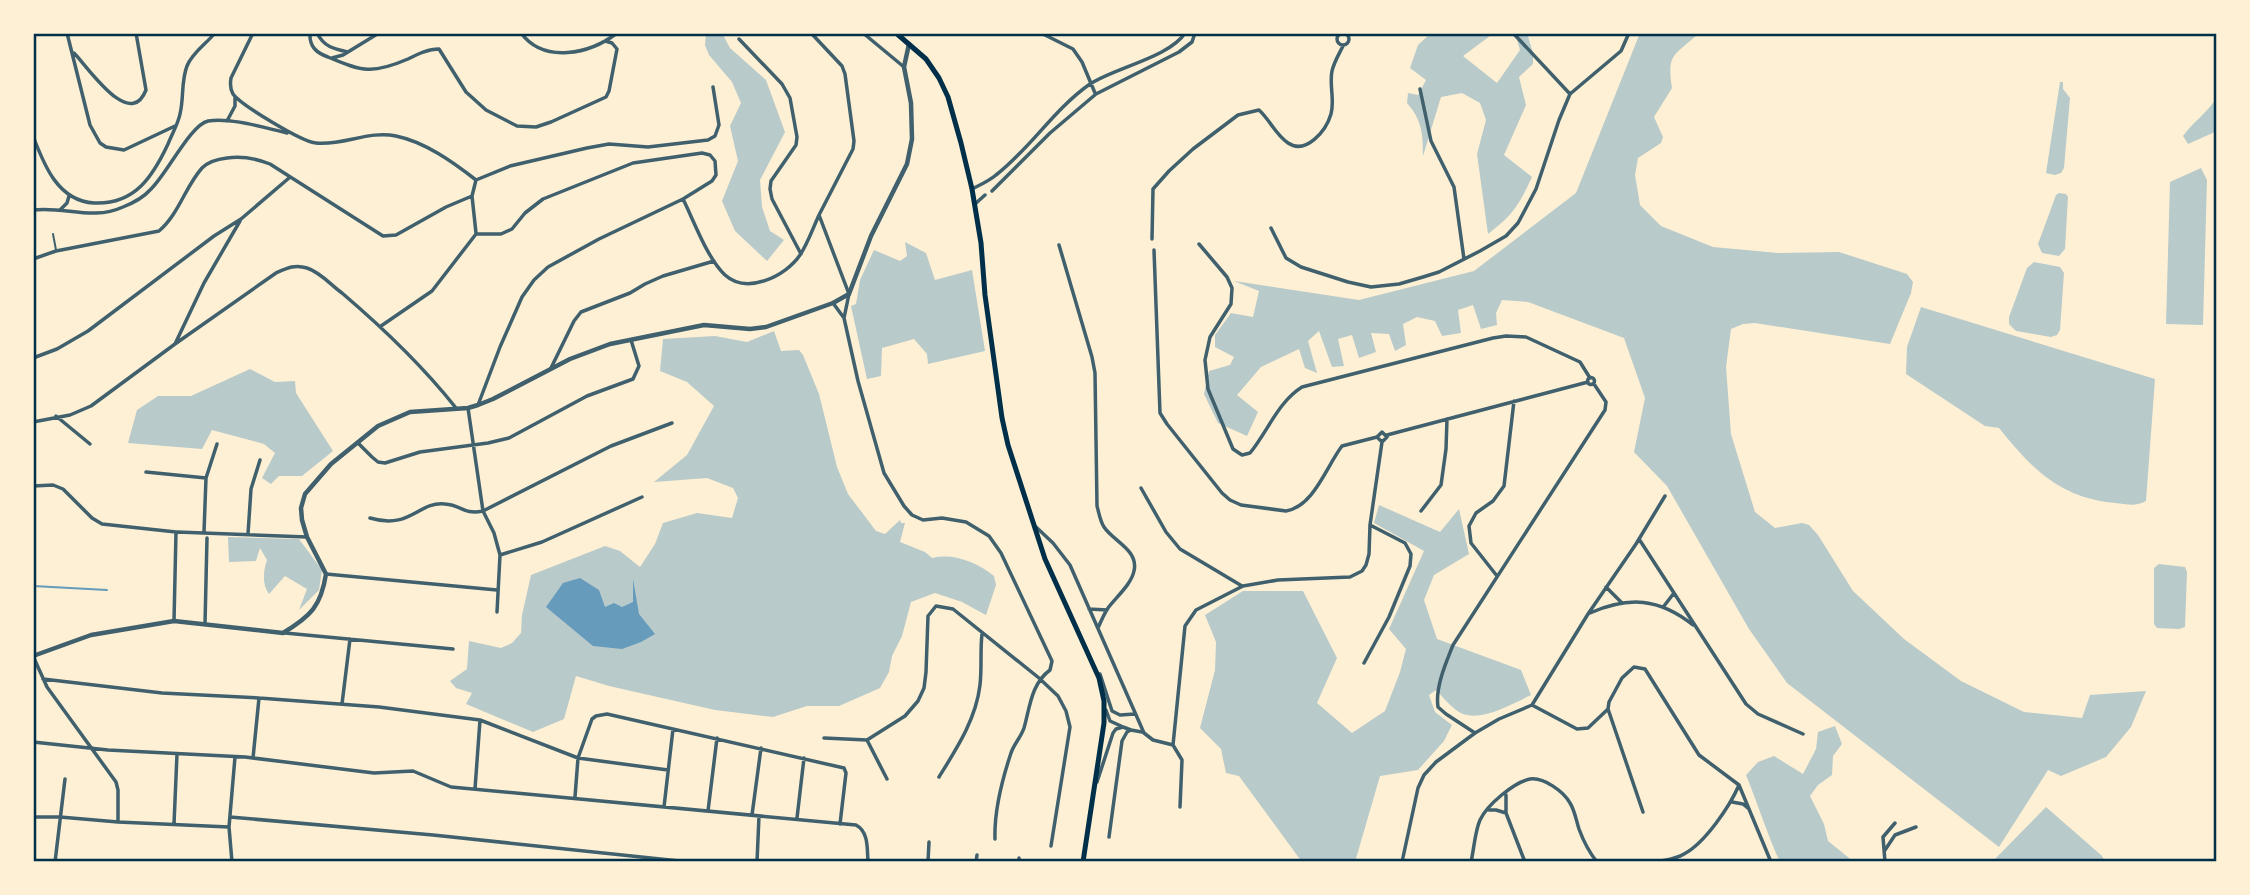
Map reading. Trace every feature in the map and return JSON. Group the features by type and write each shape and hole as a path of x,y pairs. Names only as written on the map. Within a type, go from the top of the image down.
{"main road":[{"path":"898,34 926,59 944,88 961,143 975,204 1002,418 1008,445 1053,578 1093,664 1104,701 1104,723 1083,862"}],"street":[{"path":"67,33 90,124 100,143 106,147 124,150 177,125"},
{"path":"73,51 117,99 130,104 143,98 146,90 136,33"},
{"path":"33,136 35,147 69,196 90,203 112,201 137,191 155,171 177,125 188,62 215,33"},
{"path":"253,33 231,78 235,96 254,111 314,144 382,134 395,135 436,153 476,180"},
{"path":"310,33 314,49 330,58 372,71 439,49 466,92 496,116 510,124 527,128 551,122 600,102 609,92 617,54 615,45 605,41"},
{"path":"317,33 328,47 348,52"},
{"path":"330,58 343,55 379,33"},
{"path":"521,33 534,47 559,53 574,52 605,41 617,33"},
{"path":"683,198 714,261 725,275 735,282 748,285 762,282 792,265 801,254 853,149 854,141 845,74 836,59 811,33"},
{"path":"863,33 904,67"},
{"path":"1041,33 1073,49 1096,94"},
{"path":"972,190 1002,170 1090,84 1154,55 1176,43 1185,33"},
{"path":"992,191 1050,133 1096,94 1179,52 1192,42 1195,33"},
{"path":"1331,33 1338,36"},
{"path":"1152,239 1153,189 1193,149 1238,115 1259,110 1279,136 1298,147 1305,146 1320,133 1331,115 1332,69 1350,35 1343,33 1338,36"},
{"path":"1513,33 1570,94"},
{"path":"1271,228 1286,258 1301,267 1370,287 1423,278 1464,259 1506,236 1518,223 1536,189 1570,94 1621,51 1629,33"},
{"path":"1338,36 1338,43 1343,46"},
{"path":"739,39 782,85 790,98 796,145 771,181 770,189 772,199 801,254"},
{"path":"844,318 849,294 871,236 907,164 912,139 911,103 904,67 909,44"},
{"path":"348,52 352,66"},
{"path":"476,180 510,166 609,144 648,147 708,139 715,136 719,125 713,87"},
{"path":"1420,89 1431,141 1454,187 1464,259"},
{"path":"227,121 235,106 235,96"},
{"path":"33,209 61,209 92,214 121,208 139,200 151,190 201,124 208,121 227,121 293,134"},
{"path":"477,234 501,234 512,229 526,213 543,200 633,163 695,153 710,155 715,160 716,175 712,181 548,267 534,281 522,297 478,405"},
{"path":"34,258 56,251 159,231 169,223 202,168 218,159 252,158 270,164 383,236 396,235 472,196"},
{"path":"155,171 163,175"},
{"path":"33,358 57,349 88,331 214,236 241,219 289,178"},
{"path":"381,326 432,291 477,234 472,196 476,180"},
{"path":"975,204 985,195"},
{"path":"61,209 69,196"},
{"path":"819,215 849,294"},
{"path":"175,344 204,284 241,219"},
{"path":"1199,244 1227,277 1232,288 1231,304 1210,337 1205,360 1208,389 1233,449 1241,455 1250,453 1283,404 1302,387 1493,338 1526,337 1580,362 1591,385 1594,384 1606,402 1605,410 1453,645 1437,697 1438,706 1475,733"},
{"path":"1059,246 1095,373 1097,506 1104,527 1130,552 1134,562 1130,579 1097,628"},
{"path":"1154,250 1160,413 1222,493 1241,505 1294,510 1306,502 1342,446 1377,438 1380,433 1386,435 1589,380"},
{"path":"551,368 581,312 630,293 663,276 714,261"},
{"path":"33,422 70,415 91,406 276,273 296,266 315,271 381,326 432,377 456,408"},
{"path":"283,633 313,612 320,600 326,573 307,537 302,520 301,508 305,494 322,472 378,426 400,415 478,405 593,349 704,325 750,329 766,327 833,303 849,294"},
{"path":"833,303 844,318 858,381 884,473 904,506 912,515 923,520 942,518 966,522 989,536 1001,553 1052,661 1050,670 1040,678 1035,688 1023,732 1012,749 994,822 995,839"},
{"path":"356,442 378,462 385,463 420,452 473,446 509,438 587,396 633,379 639,366 631,340"},
{"path":"1497,576 1471,543 1469,526 1476,513 1493,501 1504,486 1514,401"},
{"path":"468,408 483,511 494,533 500,555 497,612"},
{"path":"56,416 90,444"},
{"path":"1421,511 1441,485 1447,419"},
{"path":"370,518 396,522 428,507 445,503 463,511 483,511 611,446 672,423"},
{"path":"1181,807 1182,760 1173,745 1185,626 1196,610 1243,586 1278,580 1357,575 1366,565 1382,442 1386,440 1386,435"},
{"path":"1377,438 1382,442"},
{"path":"204,532 206,478 218,444"},
{"path":"248,534 251,489 260,460"},
{"path":"146,472 206,478"},
{"path":"33,486 53,485 63,489 92,519 102,524 176,532 307,537"},
{"path":"1141,488 1166,532 1180,549 1243,586"},
{"path":"1402,862 1418,788 1424,775 1436,762 1475,733 1532,705 1665,496"},
{"path":"500,555 559,535 642,497"},
{"path":"1364,663 1389,617 1412,561 1405,543 1370,525"},
{"path":"1035,527 1053,543 1070,565 1144,733"},
{"path":"174,621 176,532"},
{"path":"205,624 207,538"},
{"path":"1639,539 1746,704 1758,714 1803,734"},
{"path":"326,573 497,590"},
{"path":"1606,587 1622,603"},
{"path":"1664,606 1674,593"},
{"path":"1588,614 1622,603 1646,602 1664,606 1697,628"},
{"path":"824,738 867,740 905,716 918,701 924,688 928,617 931,610 936,606 953,609 1040,678 1058,696 1066,711 1070,727 1051,846"},
{"path":"1089,609 1107,610"},
{"path":"118,822 116,782 43,679 33,656 91,635 174,621 453,649"},
{"path":"939,776 962,740 974,709 980,684 982,633"},
{"path":"342,704 350,639"},
{"path":"1093,664 1105,685 1112,711 1121,715 1135,714"},
{"path":"1643,812 1608,709 1609,702 1627,672 1634,667 1645,669 1699,755 1740,785 1771,862"},
{"path":"43,679 162,693 342,704 480,720 578,758 668,770"},
{"path":"253,758 258,698"},
{"path":"1104,701 1108,719 1113,723 1144,733 1153,740 1173,745"},
{"path":"1532,705 1582,729 1593,725 1608,709"},
{"path":"575,798 578,758 592,719 601,714 844,768 846,773 840,824"},
{"path":"475,789 480,720"},
{"path":"1094,791 1111,737 1116,729 1123,727"},
{"path":"664,807 673,729"},
{"path":"1109,837 1122,741 1131,730"},
{"path":"708,811 717,738"},
{"path":"867,740 887,779"},
{"path":"33,743 253,758 374,773 413,771 451,787 856,825 862,828 867,847 867,862"},
{"path":"752,816 761,748"},
{"path":"174,824 177,754"},
{"path":"232,862 229,827 235,757"},
{"path":"797,819 804,758"},
{"path":"55,862 65,779"},
{"path":"1471,862 1480,821 1487,810 1522,783 1537,779 1562,793 1570,802 1587,846 1597,862"},
{"path":"1657,862 1689,851 1732,802 1740,785"},
{"path":"1506,793 1506,813 1525,862"},
{"path":"1732,802 1743,804 1751,810"},
{"path":"1487,810 1506,813"},
{"path":"757,862 759,816"},
{"path":"33,817 229,827"},
{"path":"230,817 689,862"},
{"path":"1885,862 1883,837 1895,822"},
{"path":"1884,852 1895,835 1916,827"},
{"path":"928,862 929,842"},
{"path":"976,862 977,855"}],"lane":[{"path":"53,234 56,251"},
{"path":"33,250 34,258"}],"shaded area":[{"path":"706,33 722,33 730,48 766,80 785,132 760,180 762,207 770,231 784,240 767,261 735,231 722,201 738,161 730,126 741,103 732,82 709,55 705,45"},
{"path":"1431,33 1494,33 1463,56 1497,83 1520,50 1515,33 1527,33 1533,53 1533,64 1519,77 1526,105 1504,155 1532,177 1514,209 1488,234 1477,154 1486,120 1480,103 1462,93 1441,97 1423,156 1421,128 1407,103 1408,93 1418,95 1426,80 1410,68 1418,45"},
{"path":"1640,33 1699,33 1672,61 1672,88 1654,117 1663,137 1661,143 1638,158 1635,175 1640,205 1661,226 1713,247 1778,253 1839,252 1907,274 1913,282 1890,344 1755,323 1731,329 1726,367 1731,434 1755,512 1775,528 1802,523 1809,525 1853,591 1904,639 1961,681 2024,712 2082,718 2090,695 2146,691 2131,727 2106,757 2061,776 2048,770 1999,847 1787,683 1749,629 1667,486 1634,452 1645,398 1624,338 1528,302 1502,300 1496,313 1497,325 1481,329 1473,305 1458,310 1461,333 1442,336 1435,321 1417,317 1403,324 1406,345 1395,351 1389,334 1371,333 1376,352 1359,358 1352,335 1338,339 1344,366 1332,367 1319,331 1308,341 1317,373 1305,368 1299,349 1261,367 1237,395 1258,412 1247,436 1218,423 1204,394 1209,371 1230,365 1234,357 1215,347 1215,335 1231,313 1253,317 1259,291 1234,281 1359,300 1474,271 1576,193"},
{"path":"2060,82 2063,82 2063,89 2070,98 2064,168 2061,173 2055,175 2046,173"},
{"path":"2217,97 2217,131 2188,144 2183,136"},
{"path":"2201,168 2207,180 2203,325 2166,324 2170,182"},
{"path":"2059,193 2068,197 2065,249 2059,256 2042,253 2038,244"},
{"path":"905,242 926,253 935,280 972,270 985,351 928,364 927,354 914,339 882,348 881,376 867,379 851,306 856,304 860,280 874,250 900,261 907,256"},
{"path":"2034,262 2060,267 2064,273 2060,330 2057,335 2051,337 2016,331 2009,324 2009,317 2027,268"},
{"path":"1921,307 2155,379 2146,501 2131,505 2096,500 2063,488 2023,456 1999,428 1985,426 1906,374 1907,347"},
{"path":"774,331 781,351 799,350 803,355 819,394 837,467 848,494 876,531 885,534 900,520 905,523 900,542 925,552 932,558 964,560 994,576 996,585 986,615 962,602 935,593 911,602 902,636 880,688 839,706 807,706 773,717 715,710 576,676 564,719 533,732 466,704 472,693 456,688 450,681 467,669 469,641 501,648 512,643 521,633 531,575 605,546 620,551 640,567 655,544 663,523 697,513 732,518 738,498 733,488 707,478 654,482 687,455 714,406 687,382 660,371 663,339 715,336 747,342"},
{"path":"250,369 275,382 295,381 296,393 333,451 302,476 279,476 271,484 262,478 275,453 264,444 212,430 202,449 128,443 137,410 158,396 191,396"},
{"path":"1379,505 1440,532 1459,509 1469,554 1434,575 1424,600 1437,639 1521,670 1531,695 1500,709 1475,716 1458,711 1436,690 1429,695 1435,712 1452,725 1444,741 1418,770 1380,776 1355,862 1302,862 1239,776 1226,773 1221,749 1200,728 1215,670 1216,642 1205,615 1243,591 1303,591 1337,658 1317,703 1352,733 1385,711 1406,649 1389,629 1424,551 1374,523"},
{"path":"228,537 299,539 322,570 319,590 299,610 307,589 285,576 269,594 264,578 267,560 260,548 256,561 229,562"},
{"path":"2159,564 2185,567 2185,627 2157,628 2154,624 2154,568"},
{"path":"1835,726 1842,744 1833,756 1832,775 1818,785 1810,796 1824,824 1828,841 1854,862 1780,862 1746,775 1758,762 1774,756 1803,774 1816,749 1818,732"},
{"path":"2046,807 2101,855 2106,862 1992,862"}],"water":[{"path":"580,578 599,590 605,607 614,603 622,607 633,602 633,579 639,614 655,634 622,649 593,646 546,607 563,583"}],"waterway":[{"path":"33,586 107,590"}]}
